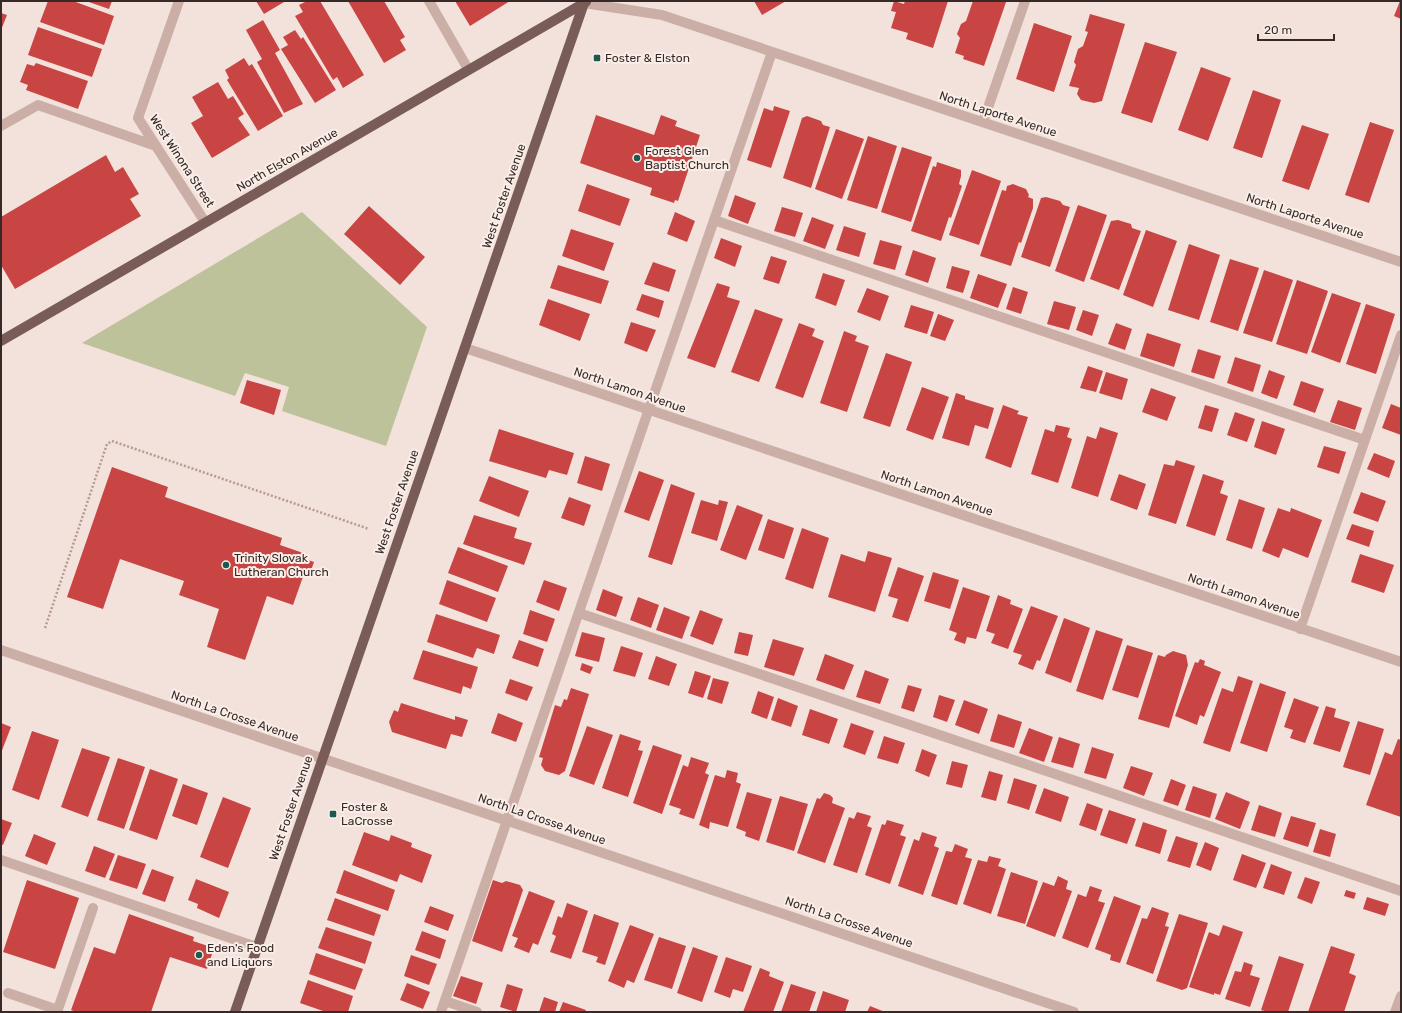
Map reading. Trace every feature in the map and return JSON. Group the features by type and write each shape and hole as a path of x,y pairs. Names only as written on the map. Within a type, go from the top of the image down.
{"main road":[{"name":"North Elston Avenue","path":"1,341 585,2"},
{"name":"West Foster Avenue","path":"235,1012 585,2"}],"street":[{"name":"West Winona Street","path":"178,1 138,118 205,222"},
{"path":"429,1 468,70"},
{"path":"983,122 1025,1"},
{"name":"North Laporte Avenue","path":"585,2 662,15 1401,262"},
{"path":"441,1012 772,52"},
{"path":"1,126 38,105 156,146"},
{"path":"714,220 1365,440"},
{"path":"1300,629 1401,335"},
{"name":"North Lamon Avenue","path":"465,348 1401,662"},
{"path":"578,613 1401,891"},
{"name":"North La Crosse Avenue","path":"1,650 1074,1012"},
{"path":"1,860 257,947"},
{"path":"8,993 58,1011 93,908"},
{"path":"1395,1012 1401,996"},
{"path":"445,1001 477,1012"}],"path":[{"path":"45,628 107,444 112,441 369,529"}],"green space":[{"path":"302,212 427,327 386,446 282,411 289,387 245,373 235,396 82,343"}],"building":[{"path":"48,1 73,1 114,16 104,45 40,22"},
{"path":"86,1 112,1 109,9"},
{"path":"256,1 283,1 284,2 264,14"},
{"path":"307,1 320,1 364,75 343,88 337,77 333,80 295,16 303,12 299,5"},
{"path":"348,1 384,1 405,37 400,40 406,50 384,63"},
{"path":"455,1 510,1 470,26"},
{"path":"754,1 786,1 762,15"},
{"path":"894,1 904,4 905,1 948,1 933,48 906,39 908,33 891,28 896,12 891,11"},
{"path":"973,1 1006,2 984,66 963,59 964,56 955,53 960,38 957,34 961,24 966,21"},
{"path":"1401,1 1401,19 1394,16"},
{"path":"1,13 7,15 1,30"},
{"path":"1090,14 1125,24 1102,101 1094,103 1081,100 1077,94 1079,88 1069,86 1076,65 1074,62 1078,49 1083,46 1088,32 1085,31"},
{"path":"263,20 280,50 275,53 303,104 284,113 257,62 262,59 246,30"},
{"path":"1034,23 1072,36 1054,92 1016,79"},
{"path":"38,27 102,49 92,77 28,55"},
{"path":"295,30 301,39 303,37 336,90 315,103 281,49 288,45 283,37"},
{"path":"1145,42 1177,52 1152,123 1121,113"},
{"path":"244,58 249,66 252,64 283,116 258,131 227,80 229,78 225,70"},
{"path":"36,63 88,81 78,109 26,90 28,85 20,82 27,64 34,66"},
{"path":"1201,67 1231,78 1208,141 1178,130"},
{"path":"218,82 228,99 233,96 244,114 238,118 250,135 212,158 191,123 203,116 192,97"},
{"path":"1253,90 1281,100 1262,158 1233,148"},
{"path":"774,106 790,111 771,168 747,160 764,108 773,111"},
{"name":"Forest Glen Baptist Church","path":"596,115 654,135 661,115 677,121 675,126 700,135 678,201 675,200 674,203 650,195 652,188 580,163"},
{"path":"807,116 821,121 823,125 830,127 811,188 783,178 802,118"},
{"path":"1370,122 1394,130 1369,203 1345,195"},
{"path":"1302,125 1329,134 1309,190 1282,181"},
{"path":"836,129 864,139 842,199 815,189"},
{"path":"868,136 897,146 877,209 847,200"},
{"path":"902,147 932,157 911,222 881,212"},
{"path":"106,155 115,172 123,167 139,194 130,199 141,216 15,289 1,265 1,217"},
{"path":"937,162 961,170 959,184 962,186 941,241 911,231 933,166 936,167"},
{"path":"972,170 1001,181 979,245 949,235"},
{"path":"587,184 630,199 620,226 578,211"},
{"path":"1013,184 1026,189 1029,195 1028,197 1033,199 1033,208 1011,266 980,256 1002,190 1006,191 1007,186"},
{"path":"735,195 756,203 748,224 728,216"},
{"path":"1046,197 1060,201 1063,205 1070,207 1050,267 1021,257 1041,198"},
{"path":"1078,205 1107,215 1084,282 1055,271"},
{"path":"369,206 425,257 400,285 344,234"},
{"path":"782,207 803,213 795,237 774,231"},
{"path":"675,212 695,221 687,242 667,234"},
{"path":"812,217 834,225 825,249 803,241"},
{"path":"1118,220 1131,224 1132,228 1141,231 1119,290 1090,279 1111,221"},
{"path":"844,226 866,233 859,257 836,250"},
{"path":"571,229 614,243 604,271 562,256"},
{"path":"1146,230 1177,241 1153,307 1123,295"},
{"path":"721,238 742,246 735,267 714,258"},
{"path":"880,240 902,246 895,270 873,264"},
{"path":"1189,244 1220,255 1199,320 1168,310"},
{"path":"913,250 936,258 928,283 905,275"},
{"path":"771,256 787,261 779,284 763,279"},
{"path":"1230,259 1259,268 1238,331 1210,322"},
{"path":"653,262 676,270 669,292 644,284"},
{"path":"558,265 609,281 601,304 550,288"},
{"path":"952,266 970,271 963,293 946,288"},
{"path":"1264,270 1293,280 1272,342 1243,333"},
{"path":"823,273 845,280 836,306 815,298"},
{"path":"978,274 1007,284 998,308 970,298"},
{"path":"1297,280 1328,291 1307,354 1276,344"},
{"path":"717,283 730,287 727,297 740,301 715,368 687,358"},
{"path":"1013,287 1028,292 1021,314 1006,309"},
{"path":"867,288 889,296 880,321 857,312"},
{"path":"1332,293 1361,303 1340,363 1311,352"},
{"path":"642,294 664,301 659,318 636,310"},
{"path":"548,299 590,314 580,341 539,325"},
{"path":"1054,301 1076,307 1069,330 1047,324"},
{"path":"1366,304 1395,314 1376,374 1346,364"},
{"path":"911,305 934,312 927,334 904,327"},
{"path":"755,309 783,319 759,382 731,372"},
{"path":"1083,310 1099,315 1092,336 1076,330"},
{"path":"938,314 954,320 945,341 930,336"},
{"path":"631,322 656,330 647,352 624,343"},
{"path":"799,323 815,329 812,336 824,341 803,398 775,388"},
{"path":"1116,323 1132,329 1125,350 1108,344"},
{"path":"844,331 857,336 855,341 869,346 847,412 820,403"},
{"path":"1147,333 1181,344 1174,367 1140,356"},
{"path":"1198,349 1221,356 1214,379 1191,372"},
{"path":"886,353 912,362 890,427 863,418"},
{"path":"1235,357 1261,365 1253,392 1227,383"},
{"path":"1088,366 1103,371 1096,392 1080,388"},
{"path":"1269,370 1285,376 1277,399 1261,393"},
{"path":"1106,372 1128,379 1122,400 1099,393"},
{"path":"247,380 281,390 274,415 240,403"},
{"path":"1301,381 1324,389 1315,413 1293,405"},
{"path":"922,387 949,397 933,440 906,430"},
{"path":"1151,388 1176,397 1167,421 1142,412"},
{"path":"956,393 965,396 965,399 994,408 988,429 975,425 969,446 942,438"},
{"path":"1338,400 1362,408 1355,430 1330,422"},
{"path":"1391,404 1401,408 1401,435 1382,428"},
{"path":"1003,405 1019,411 1017,414 1028,417 1011,468 985,458"},
{"path":"1205,405 1219,409 1212,432 1198,428"},
{"path":"1235,412 1255,419 1247,442 1227,435"},
{"path":"1262,421 1285,429 1276,455 1254,447"},
{"path":"1056,425 1070,428 1067,437 1072,439 1058,483 1031,474 1045,429 1054,432"},
{"path":"1100,427 1118,433 1098,497 1071,488 1087,436 1096,439"},
{"path":"499,429 574,453 567,475 549,470 546,478 489,461"},
{"path":"1324,446 1346,452 1339,474 1317,467"},
{"path":"1374,453 1395,461 1389,478 1367,469"},
{"path":"585,456 610,464 602,491 577,483"},
{"path":"1176,460 1195,466 1176,524 1148,515 1164,464 1174,466"},
{"name":"Trinity Slovak Lutheran Church","path":"112,467 168,487 165,497 282,538 280,545 306,554 305,559 314,562 309,576 304,574 293,605 267,596 245,660 207,647 219,609 179,595 184,581 120,559 103,609 67,597"},
{"path":"639,471 664,480 649,521 624,512"},
{"path":"1119,474 1146,484 1137,510 1110,500"},
{"path":"1203,474 1224,481 1220,493 1228,496 1215,536 1186,526"},
{"path":"489,476 529,491 519,517 479,501"},
{"path":"671,484 695,493 672,565 648,557"},
{"path":"1361,492 1386,501 1378,522 1353,513"},
{"path":"569,497 591,505 584,526 561,518"},
{"path":"1239,499 1265,508 1252,549 1226,540"},
{"path":"701,500 718,505 719,500 728,502 717,541 691,533"},
{"path":"737,505 763,515 746,560 720,550"},
{"path":"1278,508 1290,512 1291,508 1322,520 1308,558 1283,548 1279,558 1262,551"},
{"path":"474,515 517,528 514,538 532,543 524,565 463,544"},
{"path":"768,519 794,528 784,559 758,550"},
{"path":"1352,524 1374,531 1369,547 1346,539"},
{"path":"802,528 829,538 813,589 785,579"},
{"path":"458,547 508,566 498,592 448,573"},
{"path":"868,551 892,558 875,612 828,597 841,554 865,562"},
{"path":"1360,554 1394,565 1384,593 1351,582"},
{"path":"898,567 924,576 908,622 892,617 898,599 888,596"},
{"path":"933,572 959,580 950,609 924,601"},
{"path":"447,580 496,598 487,622 439,604"},
{"path":"544,580 567,588 559,611 536,602"},
{"path":"963,587 990,596 976,639 967,637 965,644 954,640 957,633 949,630"},
{"path":"603,589 623,597 616,617 596,610"},
{"path":"998,595 1011,600 1010,604 1023,609 1008,649 991,643 995,634 986,631"},
{"path":"638,597 659,605 651,628 630,620"},
{"path":"1031,606 1058,616 1040,661 1037,660 1033,670 1018,664 1022,655 1013,652"},
{"path":"664,607 690,617 682,639 656,630"},
{"path":"530,610 555,619 547,642 523,634"},
{"path":"700,610 723,619 713,645 690,636"},
{"path":"436,614 500,635 494,654 477,648 473,658 427,642"},
{"path":"1064,618 1090,628 1071,683 1045,673"},
{"path":"1096,630 1123,639 1103,700 1076,691"},
{"path":"582,632 605,638 599,662 575,656"},
{"path":"739,632 753,635 748,656 734,653"},
{"path":"773,639 804,648 794,676 764,667"},
{"path":"519,640 544,649 538,667 512,658"},
{"path":"1127,645 1153,653 1138,698 1112,690"},
{"path":"621,646 643,653 635,677 613,671"},
{"path":"423,650 478,667 471,689 463,686 461,694 413,679"},
{"path":"1173,651 1186,655 1188,665 1169,728 1138,719 1158,655 1165,657"},
{"path":"825,654 854,665 844,690 816,680"},
{"path":"656,656 677,664 669,686 648,679"},
{"path":"1200,659 1205,661 1204,665 1221,672 1204,717 1200,715 1197,725 1175,716 1195,662 1198,663"},
{"path":"582,663 593,667 590,674 580,670"},
{"path":"865,670 889,679 880,704 856,697"},
{"path":"695,671 711,676 703,698 688,693"},
{"path":"1238,676 1253,681 1230,752 1203,743 1222,688 1233,692"},
{"path":"713,678 729,682 722,704 707,699"},
{"path":"510,679 533,687 527,701 505,693"},
{"path":"1260,683 1286,692 1267,752 1240,743"},
{"path":"908,685 922,689 914,712 901,708"},
{"path":"571,688 589,694 565,771 559,775 545,771 541,765 543,758 539,757 555,705 561,707 564,699 567,700"},
{"path":"758,691 774,697 767,719 751,713"},
{"path":"939,695 955,700 947,722 933,717"},
{"path":"778,698 798,706 791,727 771,720"},
{"path":"1294,698 1319,707 1305,743 1290,738 1293,730 1284,727"},
{"path":"964,700 988,709 979,734 955,725"},
{"path":"401,703 455,720 455,716 468,720 462,737 451,734 446,749 392,732 389,722 394,710 398,712"},
{"path":"1326,706 1336,709 1334,717 1350,722 1340,752 1313,744"},
{"path":"810,709 838,719 829,744 802,735"},
{"path":"498,713 523,723 516,742 491,733"},
{"path":"998,714 1022,722 1014,748 990,741"},
{"path":"1358,721 1384,729 1370,775 1343,767"},
{"path":"1,723 11,727 1,753"},
{"path":"851,723 874,731 865,755 843,747"},
{"path":"587,726 613,735 594,785 569,776"},
{"path":"1029,728 1053,737 1044,762 1019,753"},
{"path":"32,731 59,740 39,800 12,790"},
{"path":"620,734 641,741 638,750 643,751 628,797 602,788"},
{"path":"884,736 905,743 898,764 877,758"},
{"path":"1059,737 1080,744 1073,768 1051,762"},
{"path":"1398,739 1401,740 1401,817 1366,805 1385,752 1392,755"},
{"path":"653,745 682,755 662,814 633,803"},
{"path":"1092,747 1114,754 1106,779 1084,773"},
{"path":"82,748 110,757 88,817 61,807"},
{"path":"922,749 937,755 929,777 915,771"},
{"path":"691,757 709,763 705,773 709,775 694,819 679,814 681,809 669,805 683,765 688,767"},
{"path":"118,758 145,767 124,829 97,820"},
{"path":"952,761 968,765 962,788 946,784"},
{"path":"1131,766 1153,773 1144,796 1123,788"},
{"path":"150,769 178,779 157,840 129,830"},
{"path":"727,770 738,773 736,782 741,784 728,827 710,822 709,829 699,825 715,775 725,778"},
{"path":"989,771 1003,775 996,801 981,797"},
{"path":"1014,778 1037,785 1029,810 1007,803"},
{"path":"1171,779 1186,785 1178,806 1163,801"},
{"path":"183,784 208,793 197,825 172,816"},
{"path":"1193,786 1217,794 1210,818 1185,810"},
{"path":"1044,788 1069,797 1061,822 1035,813"},
{"path":"747,792 772,799 759,841 745,836 746,832 736,828"},
{"path":"1226,792 1250,802 1240,829 1215,819"},
{"path":"824,793 833,798 832,803 845,808 825,863 797,853 817,798 820,799"},
{"path":"780,796 808,804 794,851 766,842"},
{"path":"223,797 251,808 228,868 200,857"},
{"path":"1087,803 1103,809 1096,831 1079,825"},
{"path":"1259,805 1282,813 1275,837 1251,830"},
{"path":"1109,810 1136,819 1127,844 1100,835"},
{"path":"857,812 871,816 867,826 872,828 857,873 833,865 849,817 854,819"},
{"path":"1291,816 1316,823 1308,847 1283,839"},
{"path":"1,819 12,823 3,845 1,844"},
{"path":"887,820 904,825 900,835 906,837 890,884 865,875 882,824 885,825"},
{"path":"1143,822 1167,830 1160,854 1135,846"},
{"path":"1320,829 1336,834 1330,857 1313,852"},
{"path":"364,832 389,841 391,835 412,843 411,847 432,855 422,883 400,874 397,882 352,865"},
{"path":"922,832 937,837 934,846 939,848 923,895 898,886 914,839 919,841"},
{"path":"34,834 56,843 47,865 25,856"},
{"path":"1176,836 1198,843 1190,868 1167,861"},
{"path":"1205,842 1219,848 1211,871 1196,865"},
{"path":"955,844 968,849 965,857 972,859 957,905 931,896 946,851 952,852"},
{"path":"94,846 115,854 105,878 85,871"},
{"path":"1242,854 1266,863 1256,888 1233,880"},
{"path":"118,855 146,864 137,889 109,880"},
{"path":"989,856 1001,859 998,866 1006,869 991,914 963,904 978,860 987,862"},
{"path":"1271,864 1292,872 1284,895 1263,888"},
{"path":"152,869 174,877 165,902 142,894"},
{"path":"344,870 395,890 388,911 336,893"},
{"path":"1011,872 1038,881 1025,924 997,916"},
{"path":"1058,876 1068,881 1066,889 1072,891 1055,937 1026,926 1043,882 1054,886"},
{"path":"1305,877 1320,882 1312,904 1297,898"},
{"path":"196,879 229,892 219,918 197,908 198,904 188,900"},
{"path":"27,880 79,898 55,969 3,952"},
{"path":"493,880 502,883 506,881 520,885 523,890 502,952 472,941"},
{"path":"1090,886 1102,890 1098,901 1105,903 1088,948 1062,938 1078,894 1086,897"},
{"path":"1346,890 1356,893 1354,899 1344,896"},
{"path":"529,891 555,901 538,945 533,943 529,953 514,947 518,938 512,936"},
{"path":"1114,896 1141,906 1120,963 1110,960 1111,955 1095,949"},
{"path":"1367,897 1389,904 1385,916 1363,909"},
{"path":"335,898 381,915 374,936 327,920"},
{"path":"567,903 588,911 571,959 550,952 556,936 552,934 558,916 562,918"},
{"path":"430,906 454,915 448,931 424,922"},
{"path":"1152,907 1169,913 1165,926 1169,927 1153,974 1126,964 1142,918 1147,919"},
{"path":"129,914 194,937 193,941 214,948 207,969 170,957 151,1012 76,1012 71,1010 94,947 115,954"},
{"path":"594,914 619,923 605,965 596,962 598,957 582,952"},
{"path":"1179,914 1208,923 1187,988 1182,990 1156,981"},
{"path":"630,925 654,934 634,983 627,980 624,988 608,981"},
{"path":"1223,925 1243,932 1220,995 1214,993 1214,995 1189,987 1209,932 1219,936"},
{"path":"326,927 372,942 365,964 318,948"},
{"path":"422,931 446,940 440,959 415,950"},
{"path":"659,937 686,946 672,989 644,980"},
{"path":"1331,946 1355,954 1349,973 1356,976 1344,1012 1308,1012"},
{"path":"693,947 718,956 702,1002 677,993"},
{"path":"316,953 363,969 355,990 309,974"},
{"path":"411,955 437,964 429,985 404,976"},
{"path":"1279,956 1304,964 1288,1012 1268,1012 1261,1010"},
{"path":"726,957 752,966 743,992 733,989 730,998 714,992"},
{"path":"1244,962 1253,965 1250,975 1260,978 1250,1007 1225,999 1235,971 1241,972"},
{"path":"760,968 770,972 769,976 784,982 773,1012 743,1012"},
{"path":"461,976 483,983 476,1004 453,996"},
{"path":"308,980 353,996 348,1012 326,1012 300,1003"},
{"path":"407,983 430,992 423,1009 400,1000"},
{"path":"507,984 523,989 516,1012 500,1007"},
{"path":"791,984 816,992 809,1012 781,1012"},
{"path":"823,991 849,1000 845,1012 816,1012"},
{"path":"544,997 558,1002 555,1012 539,1012"},
{"path":"563,1002 586,1010 585,1012 559,1012"},
{"path":"870,1006 885,1012 867,1012"}],"place":[{"name":"Foster & Elston","path":"597,58"},
{"name":"Forest Glen Baptist Church","path":"637,158"},
{"name":"Trinity Slovak Lutheran Church","path":"226,565"},
{"name":"Foster & LaCrosse","path":"333,814"},
{"name":"Eden's Food and Liquors","path":"199,955"}]}
